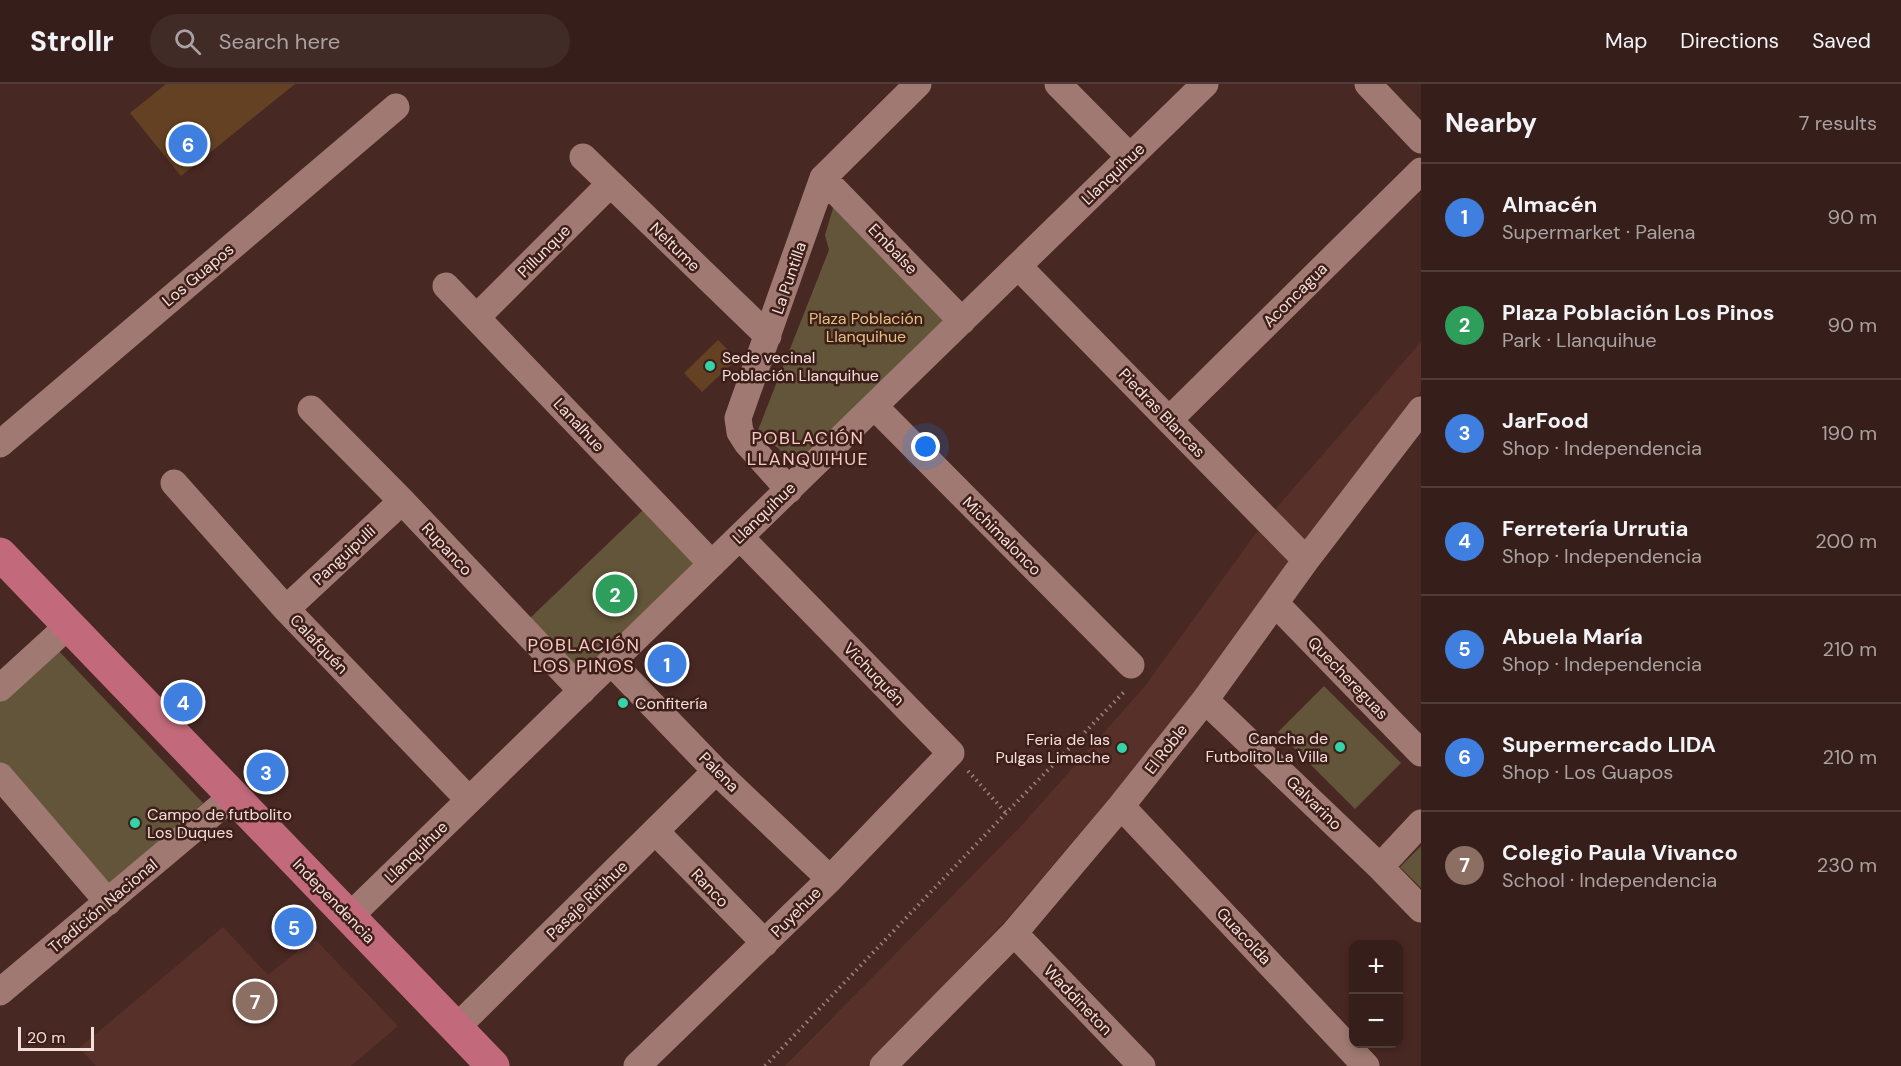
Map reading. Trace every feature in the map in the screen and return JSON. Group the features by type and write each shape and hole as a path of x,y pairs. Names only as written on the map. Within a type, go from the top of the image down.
{"main road":[{"name":"Independencia","path":"0,554 493,1066"}],"street":[{"name":"La Puntilla","path":"789,490 747,443 740,432 738,418 824,178 918,84"},
{"path":"1058,84 1130,157"},
{"name":"Llanquihue","path":"349,917 1205,84"},
{"path":"1368,84 1421,140"},
{"name":"Los Guapos","path":"0,444 396,107"},
{"name":"Neltume","path":"583,157 768,336"},
{"name":"Aconcagua","path":"1169,420 1421,171"},
{"name":"Embalse","path":"824,178 962,321"},
{"name":"Pillunque","path":"477,317 610,184"},
{"name":"Piedras Blancas","path":"1018,266 1306,560"},
{"name":"Lanalhue","path":"446,286 712,564"},
{"name":"Michimalonco","path":"874,406 1132,674"},
{"name":"Rupanco","path":"311,409 402,501 582,691"},
{"name":"El Roble","path":"889,1064 1014,933 1121,806 1205,700 1306,560 1421,410"},
{"name":"Calafquén","path":"174,483 286,609 469,800"},
{"name":"Panguipulli","path":"286,609 402,501"},
{"name":"Vichuquén","path":"740,537 951,753"},
{"name":"Quechereguas","path":"1275,603 1421,753"},
{"path":"0,688 69,625"},
{"name":"Palena","path":"611,662 716,771 830,879"},
{"name":"Galvarino","path":"1205,700 1421,909"},
{"name":"Puyehue","path":"637,1066 830,879 951,753"},
{"name":"Pasaje Riñihue","path":"456,1028 716,771"},
{"path":"0,776 108,902"},
{"name":"Tradición Nacional","path":"4,981 108,902 233,796"},
{"name":"Guacolda","path":"1121,806 1366,1066"},
{"path":"1380,867 1421,823"},
{"name":"Ranco","path":"656,832 765,943"},
{"name":"Waddineton","path":"1014,933 1142,1066"}],"path":[{"path":"765,1066 1006,813 1132,674"},
{"path":"951,753 1006,813"}],"shaded area":[{"name":"Feria de las Pulgas Limache","path":"1421,342 1421,391 1194,700 1006,920 867,1066 785,1066 1024,823 1145,686 1264,522"},
{"path":"223,927 268,975 314,938 398,1026 351,1066 96,1066 79,1048"}],"green space":[{"name":"Plaza Población Llanquihue","path":"834,205 955,330 805,473 758,430 829,250 825,235"},
{"path":"643,510 700,569 587,678 529,619"},
{"path":"57,649 203,803 109,891 0,769 0,701"},
{"name":"Cancha de Futbolito La Villa","path":"1324,686 1401,763 1355,809 1278,732"},
{"path":"1421,846 1421,888 1400,867"}],"building":[{"path":"166,84 295,84 181,176 130,113"},
{"name":"Sede vecinal Población Llanquihue","path":"718,340 737,359 702,392 684,373"}],"place":[{"name":"Supermercado LIDA","path":"188,144"},
{"name":"Sede vecinal Población Llanquihue","path":"710,366"},
{"name":"Plaza Población Los Pinos","path":"615,594"},
{"name":"Almacén","path":"667,664"},
{"name":"Ferretería Urrutia","path":"183,702"},
{"name":"Confitería","path":"623,703"},
{"name":"Cancha de Futbolito La Villa","path":"1340,747"},
{"name":"Feria de las Pulgas Limache","path":"1122,748"},
{"name":"JarFood","path":"266,772"},
{"name":"Campo de futbolito Los Duques","path":"135,823"},
{"name":"Abuela María","path":"294,927"},
{"name":"Colegio Paula Vivanco","path":"255,1001"}],"district":[{"name":"POBLACIÓN LLANQUIHUE","path":"808,448"},
{"name":"POBLACIÓN LOS PINOS","path":"584,655"}]}
